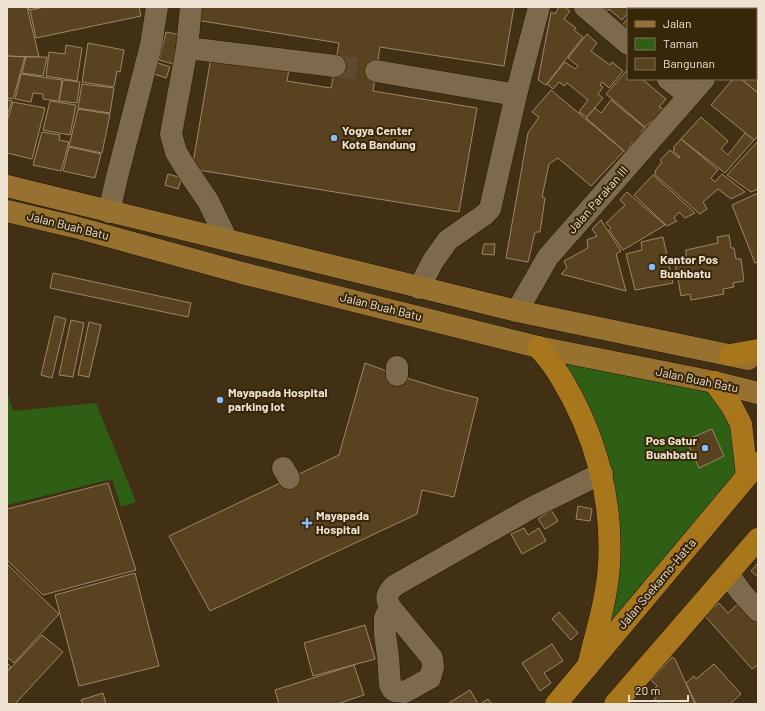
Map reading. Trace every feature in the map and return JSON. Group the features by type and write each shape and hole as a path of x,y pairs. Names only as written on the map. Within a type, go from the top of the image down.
{"highway":[{"path":"538,347 560,375 577,406 592,439 602,473 607,504 610,535 609,566 605,596 588,666"},
{"path":"730,355 758,350"},
{"path":"714,382 731,405 741,424 752,470"},
{"name":"Jalan Soekarno-Hatta","path":"556,704 752,470"},
{"path":"615,704 758,539"}],"main road":[{"name":"Jalan Buah Batu","path":"7,186 517,311 758,361"},
{"path":"75,227 83,205"},
{"name":"Jalan Buah Batu","path":"7,211 75,227 242,273 538,347 714,382 758,393"}],"street":[{"path":"109,212 151,45 157,7"},
{"path":"191,7 187,48 171,134 176,152 208,201 227,240"},
{"path":"419,288 433,260 448,240 484,215 490,209 516,95 539,7"},
{"path":"585,7 627,43"},
{"path":"187,48 335,66"},
{"path":"376,71 516,95"},
{"path":"669,80 689,96"},
{"name":"Jalan Parakan III","path":"517,311 548,257 703,80"},
{"path":"390,607 387,597 389,591 394,586 531,508 602,473"},
{"path":"728,574 741,592 758,611"}],"green space":[{"path":"546,345 715,386 730,417 738,449 736,486 594,655 613,535"},
{"path":"7,392 13,411 96,403 136,502 121,507 112,479 7,505"}],"building":[{"path":"7,7 27,7 39,57 7,56"},
{"path":"28,7 44,7 29,10"},
{"path":"45,7 139,7 141,16 36,38 30,10"},
{"name":"Yogya Center Kota Bandung","path":"198,7 514,7 504,66 380,47 373,91 477,108 459,212 192,169 211,57 289,69 287,81 331,88 339,43 196,20"},
{"path":"559,7 564,7 570,11 564,19 576,28 574,30 583,37 546,85 538,80 551,12 555,14"},
{"path":"603,7 633,7 627,8 627,14 622,20 609,9 608,11"},
{"path":"633,7 659,7 658,8"},
{"path":"727,7 728,8 677,8"},
{"path":"627,19 627,33 620,28"},
{"path":"166,32 180,35 173,64 159,60"},
{"path":"587,34 597,43 591,51 610,65 612,62 623,71 609,88 602,82 600,85 603,87 598,94 603,98 587,117 579,112 588,100 567,83 564,86 559,82 553,89 547,84 565,62 575,69 578,66 568,58"},
{"path":"88,43 124,50 120,72 117,71 114,87 82,82"},
{"path":"66,45 82,48 77,81 46,76 49,52 65,54"},
{"path":"758,46 758,93 742,80 757,80"},
{"path":"7,56 25,57 13,99 7,98"},
{"path":"26,57 47,57 43,76 22,73"},
{"path":"158,63 170,67 166,78 154,74"},
{"path":"627,70 627,80 643,80 666,99 659,107 663,109 654,121 653,120 645,127 606,94"},
{"path":"21,74 62,80 59,101 43,99 43,94 33,93 31,102 15,99"},
{"path":"63,80 80,82 77,103 59,101"},
{"path":"732,80 742,80 758,93 758,136 754,140 711,105"},
{"path":"82,84 114,88 110,113 78,108"},
{"path":"551,90 624,151 591,186 558,158 549,164 542,197 545,198 540,232 535,232 528,262 506,258 528,133 539,117 532,112"},
{"path":"7,100 12,101 7,115"},
{"path":"611,100 645,128 641,132 644,135 635,144 633,142 628,148 632,152 629,155 586,118 595,108 601,113"},
{"path":"50,101 76,105 70,135 43,130"},
{"path":"13,102 45,108 32,159 7,153 7,121"},
{"path":"78,109 110,114 102,153 69,146"},
{"path":"701,117 728,141 721,149 728,155 745,133 754,140 725,173 681,139"},
{"path":"42,132 60,135 59,140 69,142 61,171 33,165"},
{"path":"681,139 718,170 711,178 715,182 722,174 745,192 731,199 718,189 703,202 707,209 700,214 654,174 662,162 660,160 670,150 679,158 680,157 673,151 675,149 673,148"},
{"path":"758,141 758,189 751,192 727,175"},
{"path":"69,147 101,154 95,178 63,171"},
{"path":"168,174 182,178 178,189 165,185"},
{"path":"653,175 695,213 685,218 679,212 674,218 677,221 667,226 634,195"},
{"path":"627,192 665,225 623,250 609,230 611,228 606,223 625,205 620,200"},
{"path":"758,193 758,262 755,263 732,205"},
{"path":"601,220 621,251 616,254 626,291 561,274 567,268 564,261 588,248 587,240 597,236 592,229"},
{"path":"729,235 731,248 734,248 736,259 741,259 744,281 733,283 734,287 723,289 724,294 691,300 690,294 681,296 675,263 686,260 686,250 718,243 717,237"},
{"path":"663,237 673,283 635,290 626,254 642,250 641,242"},
{"path":"484,244 495,244 494,255 482,254"},
{"path":"53,273 191,303 188,317 50,288"},
{"path":"55,316 66,319 52,378 41,375"},
{"path":"71,320 84,323 73,377 59,375"},
{"path":"89,322 101,325 89,377 78,375"},
{"path":"365,363 397,375 478,398 454,497 422,490 417,514 210,611 169,536 339,455"},
{"name":"Pos Gatur Buahbatu","path":"712,429 724,456 699,468 686,440"},
{"path":"108,483 136,570 43,595 7,560 7,509"},
{"path":"578,506 592,509 590,521 576,519"},
{"path":"551,510 558,521 545,529 538,519"},
{"path":"524,528 528,535 539,528 546,541 522,554 511,534"},
{"path":"758,563 758,577 751,571"},
{"path":"7,564 59,614 14,663 7,657"},
{"path":"135,573 159,666 79,686 55,595"},
{"path":"740,602 758,622 758,665 752,669 705,616 719,603 728,613"},
{"path":"559,612 578,633 571,640 552,619"},
{"path":"365,625 375,659 313,676 304,643"},
{"path":"42,635 63,652 15,704 7,704 7,672"},
{"path":"552,644 563,661 544,673 551,683 540,691 522,663"},
{"path":"672,657 675,659 695,704 660,704 654,699 658,695 653,690 657,686 651,680"},
{"path":"7,663 11,667 7,672"},
{"path":"714,664 741,694 730,704 696,704 686,683 694,676 696,679"},
{"path":"354,665 364,695 337,704 279,704 275,690"},
{"path":"470,690 478,704 449,704 449,703"},
{"path":"103,693 106,704 83,704 81,700"},
{"path":"488,699 492,704 480,704"}],"tunnel":[{"path":"335,66 376,71"}],"place":[{"name":"Yogya Center Kota Bandung","path":"334,138"},
{"name":"Kantor Pos Buahbatu","path":"652,267"},
{"name":"Mayapada Hospital parking lot","path":"220,400"},
{"name":"Pos Gatur Buahbatu","path":"705,448"},
{"name":"Mayapada Hospital","path":"307,523"}]}
